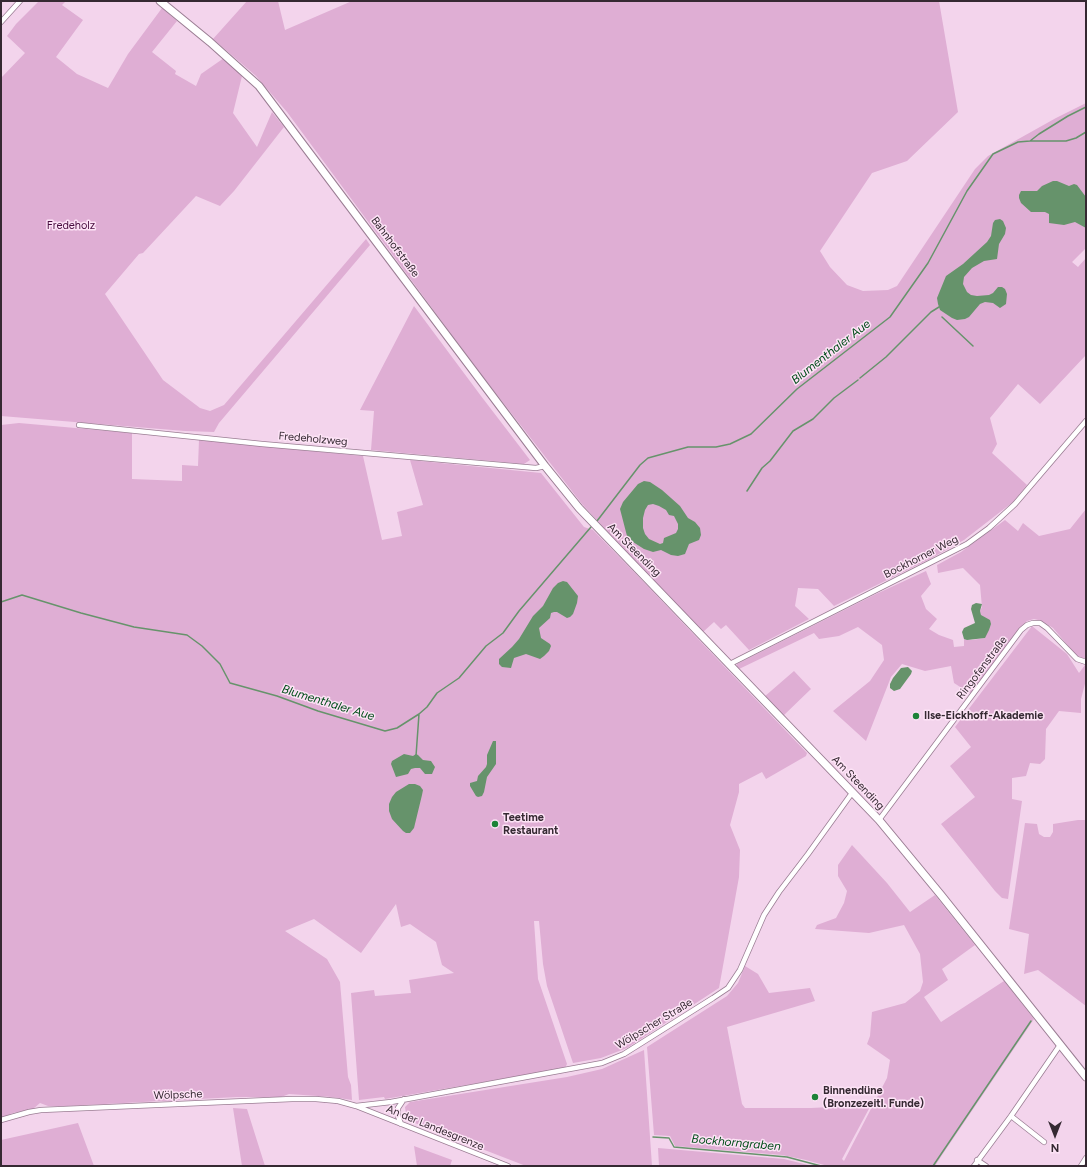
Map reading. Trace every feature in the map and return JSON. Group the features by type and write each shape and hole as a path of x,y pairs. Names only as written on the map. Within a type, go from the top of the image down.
{"street":[{"path":"1,22 20,1"},
{"name":"Bahnhofstraße","path":"160,1 210,42 259,86 545,466 593,524"},
{"name":"Bockhorner Weg","path":"730,664 967,544 989,528 1015,504 1086,421"},
{"name":"Fredeholzweg","path":"79,426 536,468 545,466"},
{"name":"Am Steending","path":"593,524 730,664 879,820 1025,998 1086,1077"},
{"name":"Ringofenstraße","path":"879,820 1021,630 1027,625 1040,623 1047,628 1077,659 1086,662"},
{"name":"Wölpscher Straße","path":"356,1106 385,1103 602,1063 624,1054 718,995 728,988 740,970 764,915 779,892 852,793"},
{"path":"974,1166 1060,1045"},
{"name":"Wölpsche","path":"1,1120 41,1110 292,1099 338,1101 356,1106"},
{"path":"401,1124 398,1116 398,1108 404,1099"},
{"name":"An der Landesgrenze","path":"356,1106 508,1166"},
{"path":"1011,1116 1044,1142"},
{"path":"1081,1166 1086,1158"},
{"path":"977,1160 986,1166"}],"green space":[{"name":"Fredeholz","path":"39,1 66,1 62,5 83,20 56,57 77,74 108,88 128,54 162,8 177,21 152,52 176,71 175,74 196,86 201,74 224,58 242,76 233,113 257,147 272,112 284,127 234,191 220,206 196,196 143,253 139,254 105,294 163,380 200,408 210,411 224,405 366,239 370,245 219,423 214,432 1,416 1,78 25,53 7,36 16,24"},
{"path":"247,1 278,1 285,30 352,1 939,1 958,112 907,161 872,173 820,251 830,267 847,285 863,291 888,290 897,286 975,169 988,156 1086,103 1086,248 1072,262 1078,267 1086,258 1086,355 1040,404 1018,384 990,418 997,444 992,453 1027,485 1013,502 964,540 930,559 834,606 818,589 798,588 795,606 809,619 749,650 726,625 721,629 714,622 703,632 655,583 582,504 480,373 287,112 256,76 213,39"},
{"path":"414,306 530,460 524,464 371,450 374,411 360,410"},
{"path":"19,423 132,433 132,479 182,481 182,465 198,466 199,440 363,456 382,540 402,536 397,512 423,505 410,460 541,473 584,527 593,530 807,753 806,756 766,779 762,772 739,784 739,792 730,825 740,850 739,877 719,988 627,1048 601,1058 573,1063 547,986 543,964 539,921 534,921 538,979 567,1064 565,1068 385,1099 384,1097 359,1100 351,993 374,990 375,996 411,993 409,980 454,973 442,965 436,942 410,924 401,927 396,904 361,953 314,919 285,931 327,959 340,982 348,1077 351,1085 352,1100 289,1094 281,1097 237,1097 67,1106 48,1106 40,1103 33,1109 13,1113 1,1118 1,425"},
{"path":"1086,509 1086,658 1076,655 1053,628 1042,621 1034,619 1027,621 1019,629 971,694 954,683 951,666 925,671 902,664 891,677 866,741 833,711 870,681 884,660 882,645 858,627 839,636 819,639 814,633 739,669 737,667 737,664 874,595 926,571 931,584 921,596 926,609 937,619 929,629 939,635 953,640 954,647 964,646 964,639 972,640 985,638 980,611 982,607 980,585 963,568 938,573 937,565 961,552 1005,520 1018,531 1023,523 1039,536 1070,529"},
{"path":"1032,626 1067,654 1079,673 1085,665 1086,680 1081,699 1081,713 1059,711 1046,729 1045,759 1040,764 1030,763 1026,776 1012,778 1012,799 1022,801 1008,899 1002,898 995,891 941,824 975,797 950,766 971,747 955,727"},
{"path":"794,671 811,689 783,716 764,697"},
{"path":"1086,820 1086,1006 1038,970 1024,974 1029,934 1009,929 1025,823 1037,824 1039,834 1044,837 1050,837 1053,832 1053,824"},
{"path":"852,845 887,883 910,912 935,895 975,945 942,969 948,980 924,997 941,1022 1004,981 1034,1019 935,1166 828,1166 782,1155 675,1146 670,1136 654,1135 647,1047 727,996 738,983 745,966 758,974 769,993 810,988 815,1001 727,1027 742,1104 745,1108 811,1108 871,1105 842,1159 844,1161 887,1078 890,1060 867,1044 870,1036 872,1012 905,1003 920,991 923,982 920,954 904,925 869,933 815,929 817,925 836,918 844,903 847,891 838,876 838,865"},
{"path":"644,1050 652,1166 526,1166 407,1120 405,1107 410,1102 567,1077 602,1069"},
{"path":"233,1108 247,1109 265,1166 242,1166"},
{"path":"78,1123 94,1166 1,1166 1,1140"},
{"path":"414,1146 452,1160 450,1166 417,1166"},
{"path":"658,1148 784,1159 812,1166 659,1166"}],"shaded area":[{"path":"1053,181 1069,186 1074,184 1077,185 1086,197 1086,228 1075,222 1064,225 1049,223 1049,214 1045,212 1031,212 1021,203 1019,195 1021,191 1037,191 1042,186"},
{"path":"1000,219 1003,221 1006,228 1005,234 999,244 997,259 984,261 972,268 964,277 963,284 967,292 971,295 977,296 989,295 998,287 1002,287 1005,289 1007,294 1006,304 1000,308 993,303 985,302 980,304 969,317 965,319 957,320 952,318 940,310 937,298 946,276 963,264 987,242 991,236 993,223 995,220"},
{"path":"644,481 650,482 662,490 680,506 688,518 695,522 700,528 701,535 699,540 689,544 685,554 678,556 671,555 661,550 653,552 644,549 627,536 620,509 623,502 638,484","holes":["653,504 666,510 669,515 674,516 678,524 676,533 664,538 663,543 660,544 649,539 643,528 643,518 648,505"]},
{"path":"563,581 567,582 578,596 577,603 573,614 570,617 567,618 557,612 551,613 550,618 539,628 541,638 551,646 549,651 540,659 526,654 514,658 511,668 502,667 499,664 499,659 519,639 533,616 543,606 553,588 558,583"},
{"path":"976,603 982,604 980,611 981,615 990,620 991,624 985,638 967,640 964,639 962,632 964,628 975,623 971,609 972,605"},
{"path":"908,667 912,671 911,674 900,689 894,691 890,688 893,678 901,668"},
{"path":"493,741 496,741 496,764 487,777 482,796 478,797 470,786 470,783 477,781 478,776 486,767 487,755"},
{"path":"404,754 413,756 416,754 423,760 431,761 435,767 432,774 425,774 420,768 415,768 411,769 408,774 396,777 391,764 392,761"},
{"path":"409,784 420,786 423,790 414,828 410,833 406,833 392,819 389,811 389,804 396,792"}],"waterway":[{"name":"Blumenthaler Aue","path":"597,521 640,465 648,458 688,447 716,447 730,444 751,434 797,389 890,317 928,263 967,191 993,154 1018,142 1030,141 1068,116 1086,107"},
{"name":"Blumenthaler Aue","path":"1030,141 1066,141 1076,138 1086,132"},
{"path":"860,378 886,357 931,312 939,307"},
{"path":"942,317 973,346"},
{"path":"747,491 762,468 770,461 793,431 813,419 834,398 858,380"},
{"name":"Blumenthaler Aue","path":"1,602 22,595 134,627 187,635 202,646 220,664 230,683 277,696 318,711 385,731 397,728 419,714 427,707 437,693 459,678 486,646 503,633 519,611 591,527"},
{"name":"Bockhorngraben","path":"416,756 419,714"},
{"name":"Bockhorngraben","path":"933,1166 1031,1021"},
{"name":"Bockhorngraben","path":"653,1137 669,1138 674,1147 787,1157 821,1166"}],"place":[{"name":"Ilse-Eickhoff-Akademie","path":"916,716"},
{"name":"Teetime Restaurant","path":"495,824"},
{"name":"Binnendüne (Bronzezeitl. Funde)","path":"815,1097"}]}
